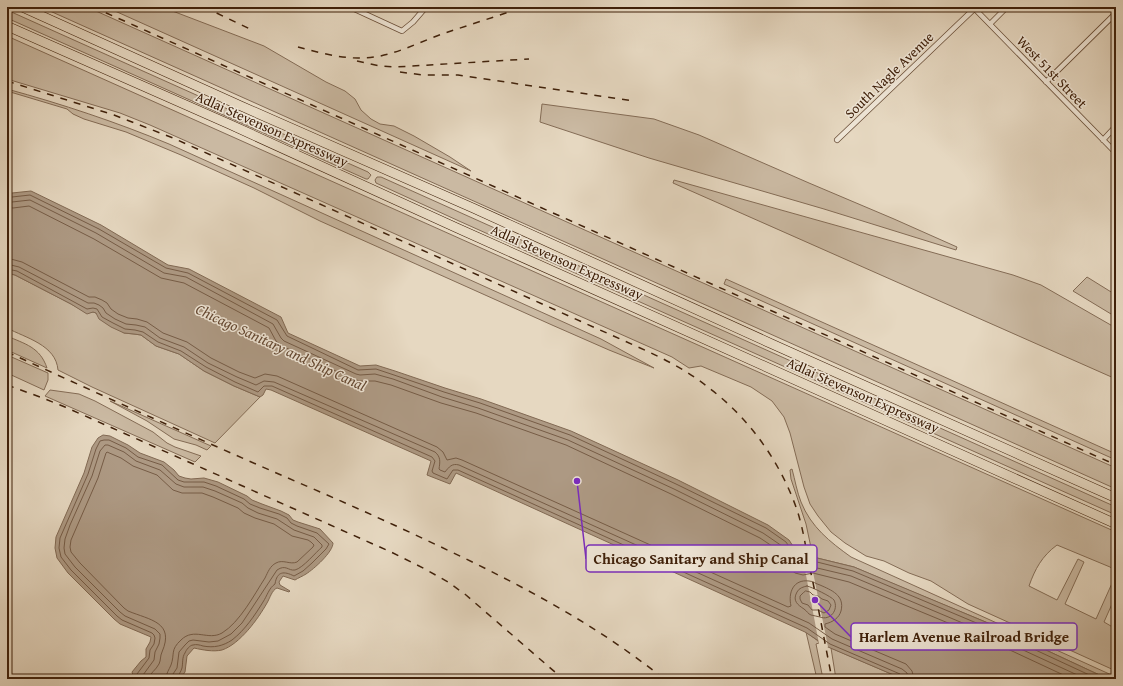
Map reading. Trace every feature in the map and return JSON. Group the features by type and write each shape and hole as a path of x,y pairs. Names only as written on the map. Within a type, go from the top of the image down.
{"highway":[{"name":"Adlai Stevenson Expressway","path":"22,7 473,208 1116,498"},
{"name":"Adlai Stevenson Expressway","path":"7,26 222,121 1116,524"}],"street":[{"path":"350,7 402,31 413,22 426,7"},
{"path":"990,24 1007,7"},
{"name":"West 51st Street","path":"973,8 1116,153"},
{"name":"South Nagle Avenue","path":"836,140 973,8"},
{"path":"1046,82 1116,13"},
{"path":"1102,140 1116,126"}],"shaded area":[{"path":"41,7 87,7 1116,468 1116,489"},
{"path":"106,7 162,7 264,46 326,82 345,91 355,99 361,110 371,119 380,124 394,126 414,136 471,171"},
{"path":"7,10 368,172 371,175 368,179 366,179 7,18"},
{"path":"7,36 1116,532 1116,573 1110,567 1057,545 1040,563 1029,586 1057,600 1078,559 1084,562 1065,604 1096,619 1113,581 1116,579 1116,595 1104,622 1116,629 1116,671 968,604 931,581 909,573 884,561 866,556 845,543 831,532 810,504 784,417 772,401 751,387 701,366 689,368 672,357 150,125 120,113 7,79"},
{"path":"7,89 89,114 169,144 601,339 654,368 552,325 320,221 254,188 181,155 126,132 84,119 73,114 67,109 7,91"},
{"path":"542,104 654,119 699,135 894,219 957,247 956,250 824,209 649,158 540,122"},
{"path":"377,177 381,177 1116,507 1116,515 459,221 376,183 375,180"},
{"path":"674,180 1013,275 1041,285 1116,328 1116,379 673,183"},
{"path":"7,273 15,275 87,313 96,313 124,333 141,335 156,346 179,354 204,371 260,397 215,443 92,387 58,370 56,361 52,354 39,343 7,328"},
{"path":"1087,277 1116,295 1116,317 1073,291"},
{"path":"726,279 1116,454 1116,460 724,284"},
{"path":"7,336 26,344 36,351 44,361 47,368 7,350"},
{"path":"7,355 48,373 48,380 44,390 7,373"},
{"path":"50,390 79,394 153,432 167,443 201,456 195,462 45,396"},
{"path":"110,401 211,446 207,450 196,445 174,439 147,421"},
{"path":"792,469 800,498 810,519 829,540 851,557 1116,677 1116,679 1108,679 988,623 854,567 813,557 806,524 791,479 790,470"},
{"path":"806,632 819,643 816,644 823,679 817,679"},
{"path":"831,648 903,679 836,679"}],"water":[{"path":"7,189 12,193 31,191 101,225 168,265 189,269 281,317 288,333 360,366 376,365 481,399 571,431 678,480 768,525 789,540 802,560 813,557 854,567 988,623 1108,679 903,679 828,647 805,632 456,473 450,484 427,475 431,461 271,390 266,389 260,397 234,386 204,371 179,354 156,346 141,335 124,333 111,327 99,319 96,313 93,312 87,314 15,275 7,273"},
{"path":"103,435 110,436 140,453 164,462 179,476 191,479 204,478 218,482 252,500 289,515 293,520 320,529 333,543 327,555 306,574 295,580 283,576 279,582 280,585 290,591 277,588 275,589 254,623 242,637 229,647 219,651 194,648 187,656 185,672 180,679 134,679 132,672 146,657 146,649 151,637 120,624 114,619 68,573 57,558 55,548 56,537 84,473 92,447 98,438"}],"pier":[{"path":"810,557 828,647 825,648 819,644 803,559"}],"railway":[{"path":"93,7 1116,465"},
{"path":"204,7 252,30"},
{"path":"298,47 343,57 369,58 381,56 518,9"},
{"path":"357,61 380,66 395,67 529,59"},
{"path":"400,72 423,75 458,75 634,101"},
{"path":"7,81 114,115 173,138 649,352 695,377 737,412 749,426 771,456 789,490 802,526 832,679"},
{"path":"7,352 368,513 489,570 567,612 616,644 664,679"},
{"path":"7,385 65,407 391,552 425,569 448,582 466,595 563,679"}],"place":[{"name":"Chicago Sanitary and Ship Canal","path":"577,481"},
{"name":"Harlem Avenue Railroad Bridge","path":"815,600"}]}
